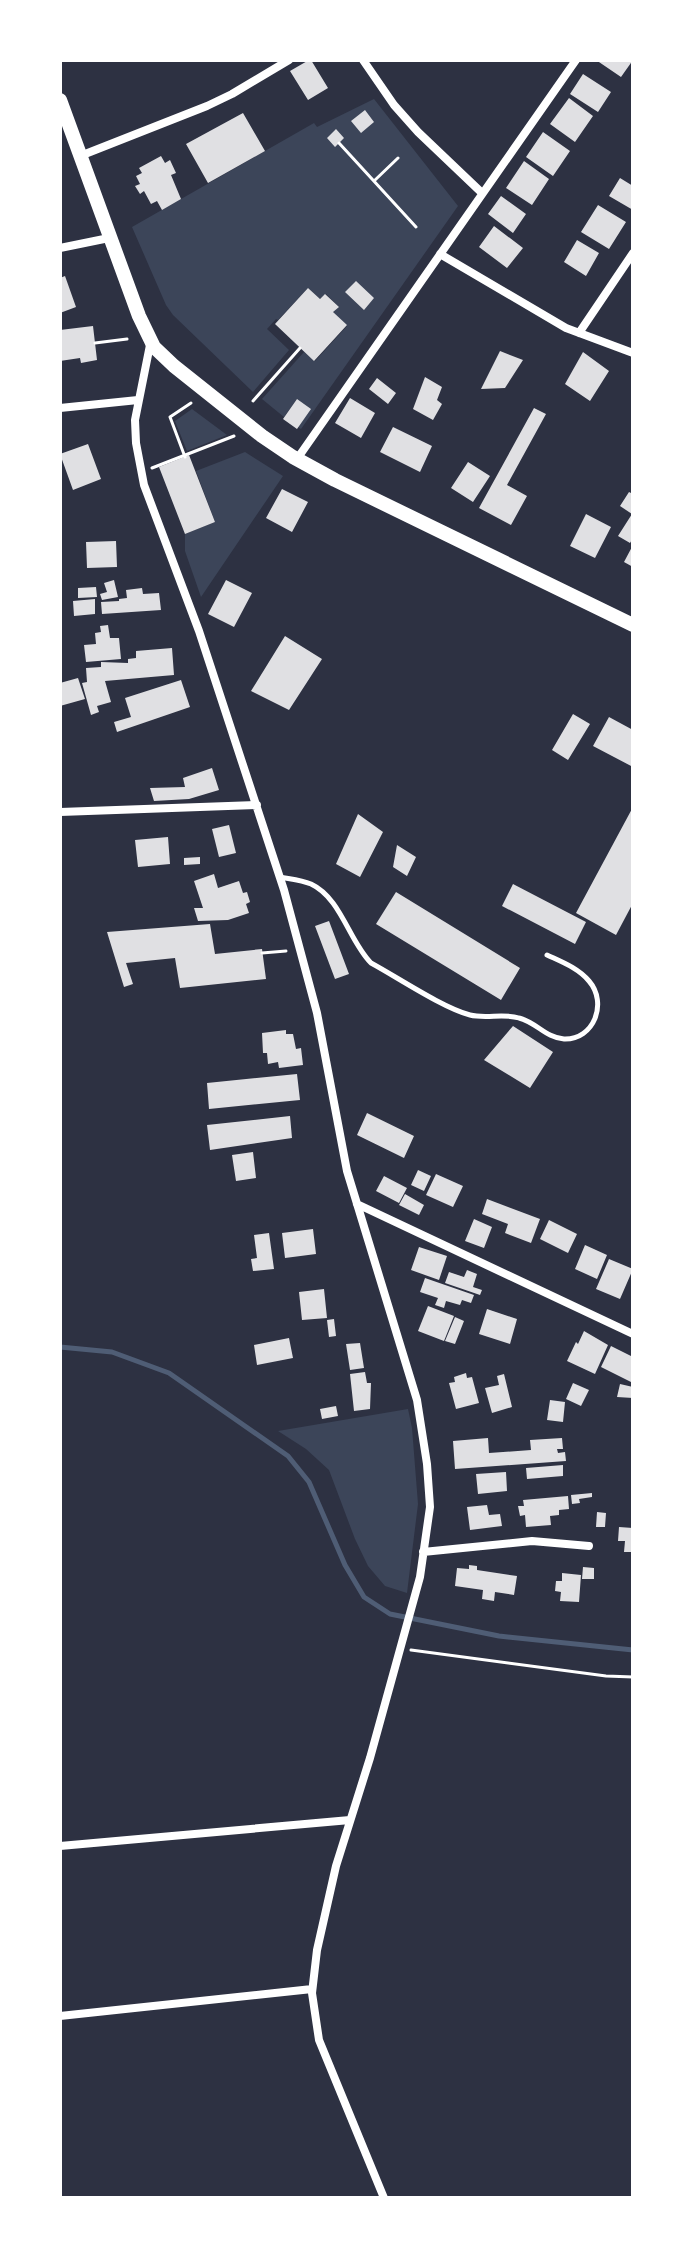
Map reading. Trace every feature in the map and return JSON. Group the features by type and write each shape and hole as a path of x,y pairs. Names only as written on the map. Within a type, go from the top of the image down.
{"street":[{"path":"80,156 207,106 289,60"},
{"path":"363,60 394,105 418,132 482,193"},
{"path":"297,459 576,60"},
{"path":"60,100 139,316 151,340 174,366 262,436 297,459 633,625"},
{"path":"60,248 109,238"},
{"path":"579,333 633,253"},
{"path":"440,254 579,333 633,353"},
{"path":"151,340 138,400 135,431 141,472 157,525 199,631 280,877 317,1013 347,1171 417,1400 427,1464 430,1507 414,1599 332,1880 312,1989 313,2014 319,2040 384,2198"},
{"path":"60,408 138,400"},
{"path":"60,812 257,805"},
{"path":"357,1204 633,1334"},
{"path":"423,1552 532,1541 589,1546"},
{"path":"60,1846 350,1820"},
{"path":"60,2016 312,1989"}],"lane":[{"path":"280,877 312,885 331,900 360,952 371,963 469,1015 520,1018 551,1037 575,1037 586,1032 594,1022 598,1003 596,991 577,969 547,955"}],"path":[{"path":"339,143 416,227"},
{"path":"374,181 398,158"},
{"path":"95,343 127,339"},
{"path":"253,401 300,348"},
{"path":"184,456 170,417 191,403"},
{"path":"141,472 234,436"},
{"path":"262,953 290,951"},
{"path":"401,1648 538,1668 633,1677"}],"shaded area":[{"path":"374,99 458,206 301,429 298,427 297,399 284,417 262,399 304,352 315,361 347,326 333,312 338,306 326,294 320,299 308,288 276,319 267,329 289,350 253,392 173,315 132,227 314,123 317,127"},
{"path":"192,409 227,435 187,451 175,421"},
{"path":"245,452 283,476 201,597 185,551 185,534 215,522 196,471"},
{"path":"408,1409 418,1504 407,1593 385,1586 368,1566 329,1470 306,1449 278,1431"}],"building":[{"path":"309,60 328,88 308,100 290,71"},
{"path":"596,60 633,60 621,77"},
{"path":"583,74 611,92 598,112 570,94"},
{"path":"569,98 593,116 575,142 550,124"},
{"path":"365,110 374,122 361,133 351,121"},
{"path":"243,113 265,151 208,183 186,144"},
{"path":"336,129 344,138 335,147 327,138"},
{"path":"543,132 570,151 553,176 526,157"},
{"path":"161,156 165,163 170,160 176,173 171,175 181,199 162,210 157,201 151,204 144,191 140,194 135,186 140,184 136,176 142,173 139,168"},
{"path":"524,161 549,179 532,205 506,188"},
{"path":"620,178 633,186 633,210 609,196"},
{"path":"501,196 526,214 513,233 488,214"},
{"path":"598,205 626,222 609,249 581,232"},
{"path":"494,226 523,248 507,268 479,247"},
{"path":"577,240 599,253 586,276 564,262"},
{"path":"65,276 76,307 60,313 60,278"},
{"path":"356,281 374,298 364,310 345,292"},
{"path":"308,288 320,299 325,294 339,307 333,312 347,325 314,361 275,324"},
{"path":"93,326 97,360 81,363 80,358 60,361 60,330"},
{"path":"500,351 523,360 505,388 481,389"},
{"path":"583,352 609,371 590,401 565,384"},
{"path":"425,377 442,387 437,400 442,404 433,420 413,409"},
{"path":"377,378 396,393 388,404 369,389"},
{"path":"350,398 375,413 361,438 335,423"},
{"path":"297,399 311,409 297,429 283,419"},
{"path":"534,408 546,414 507,485 527,496 511,525 479,508"},
{"path":"393,427 432,446 420,472 380,452"},
{"path":"88,444 101,479 73,490 60,454"},
{"path":"189,455 215,522 185,534 159,467"},
{"path":"468,462 490,476 473,502 451,488"},
{"path":"282,489 308,502 292,532 266,518"},
{"path":"629,492 633,494 633,538 630,543 618,536 632,514 620,506"},
{"path":"586,514 611,527 595,558 570,546"},
{"path":"116,541 117,567 87,568 86,542"},
{"path":"633,545 633,567 624,562"},
{"path":"114,580 118,597 102,600 100,594 107,592 104,583"},
{"path":"226,580 252,593 234,627 208,614"},
{"path":"96,587 97,597 78,598 78,588"},
{"path":"142,588 143,594 159,593 161,610 102,614 101,602 119,601 127,598 126,590"},
{"path":"95,599 95,614 74,616 73,601"},
{"path":"108,625 110,638 119,638 121,659 86,662 84,645 96,644 95,633 101,632 100,626"},
{"path":"285,636 322,659 289,710 251,691"},
{"path":"172,648 174,675 105,681 111,702 97,706 99,712 91,715 82,683 87,682 86,668 101,667 101,662 128,663 128,659 136,658 136,651"},
{"path":"78,678 85,699 60,706 60,683"},
{"path":"181,680 190,707 117,732 114,722 131,717 125,698"},
{"path":"573,714 590,724 568,760 552,750"},
{"path":"609,717 633,730 633,767 593,746"},
{"path":"212,768 219,790 189,799 154,801 150,788 185,787 183,778"},
{"path":"633,807 633,903 616,935 576,913"},
{"path":"358,814 383,832 360,877 336,864"},
{"path":"229,825 236,853 219,857 212,829"},
{"path":"168,837 170,864 138,867 135,840"},
{"path":"397,845 416,857 407,876 393,867"},
{"path":"200,857 200,864 184,865 184,858"},
{"path":"214,874 218,888 239,881 243,893 247,892 249,913 228,920 198,921 194,908 203,908 194,881"},
{"path":"513,884 586,922 575,944 502,906"},
{"path":"396,892 520,968 501,1000 376,924"},
{"path":"329,921 349,974 335,979 315,926"},
{"path":"210,924 215,954 262,949 266,979 180,988 175,958 126,963 133,984 124,987 107,932"},
{"path":"513,1026 553,1052 530,1088 484,1060"},
{"path":"286,1030 286,1034 293,1034 296,1049 301,1048 303,1065 279,1068 278,1062 268,1064 267,1053 263,1053 262,1033"},
{"path":"297,1074 300,1100 209,1109 207,1083"},
{"path":"367,1113 414,1136 404,1158 357,1135"},
{"path":"290,1116 292,1138 210,1150 207,1125"},
{"path":"253,1152 256,1178 236,1181 232,1155"},
{"path":"418,1170 431,1176 424,1191 411,1185"},
{"path":"436,1174 463,1186 453,1207 426,1195"},
{"path":"384,1176 407,1188 399,1203 376,1191"},
{"path":"405,1194 424,1205 419,1215 399,1205"},
{"path":"487,1199 540,1219 531,1243 505,1233 508,1224 482,1214"},
{"path":"474,1219 492,1227 484,1248 465,1241"},
{"path":"549,1220 577,1234 568,1253 540,1239"},
{"path":"313,1229 316,1254 285,1258 282,1233"},
{"path":"269,1233 274,1269 253,1271 251,1259 257,1258 254,1235"},
{"path":"585,1245 607,1255 597,1279 575,1269"},
{"path":"419,1247 447,1256 439,1280 411,1270"},
{"path":"609,1259 633,1269 620,1299 596,1289"},
{"path":"467,1270 477,1274 473,1287 482,1290 480,1295 445,1283 449,1272 464,1277"},
{"path":"425,1278 474,1295 471,1303 462,1300 460,1305 446,1301 444,1308 435,1305 438,1298 420,1292"},
{"path":"324,1289 327,1318 302,1320 299,1292"},
{"path":"428,1306 454,1316 444,1341 418,1331"},
{"path":"487,1309 517,1319 510,1344 479,1334"},
{"path":"455,1317 464,1321 455,1344 445,1341"},
{"path":"334,1319 336,1336 329,1337 327,1320"},
{"path":"584,1331 608,1345 595,1374 567,1361"},
{"path":"289,1338 293,1358 257,1365 254,1345"},
{"path":"360,1343 364,1368 350,1370 346,1344"},
{"path":"611,1346 633,1357 633,1383 601,1367"},
{"path":"365,1372 367,1383 371,1383 370,1409 354,1411 350,1374"},
{"path":"466,1373 467,1378 472,1377 479,1403 456,1409 449,1383 455,1382 454,1377"},
{"path":"504,1374 512,1407 492,1413 485,1388 499,1385 497,1376"},
{"path":"573,1383 589,1390 581,1406 566,1399"},
{"path":"620,1384 633,1387 633,1398 617,1397"},
{"path":"550,1400 565,1402 563,1422 547,1420"},
{"path":"336,1406 338,1416 322,1419 320,1409"},
{"path":"488,1438 489,1453 531,1450 530,1440 562,1438 563,1449 557,1449 558,1453 565,1452 566,1461 455,1469 453,1441"},
{"path":"563,1465 563,1476 527,1479 526,1468"},
{"path":"506,1472 507,1491 478,1494 476,1474"},
{"path":"592,1493 592,1497 579,1499 580,1503 572,1504 571,1495"},
{"path":"568,1496 569,1509 559,1510 559,1515 550,1516 551,1525 526,1527 525,1515 520,1516 518,1506 524,1506 523,1500"},
{"path":"487,1505 489,1515 500,1514 502,1526 470,1530 467,1507"},
{"path":"597,1512 606,1513 605,1527 596,1527"},
{"path":"619,1527 633,1528 633,1552 624,1552 625,1541 618,1541"},
{"path":"469,1565 477,1566 477,1570 517,1576 514,1595 495,1592 494,1601 482,1599 483,1590 455,1586 457,1568 469,1569"},
{"path":"583,1567 594,1568 594,1579 582,1579"},
{"path":"562,1573 581,1575 579,1602 560,1601 561,1592 555,1591 556,1581 562,1581"}],"waterway":[{"path":"60,1347 112,1352 169,1373 288,1456 309,1482 345,1565 364,1597 390,1614 499,1636 633,1650"}]}
